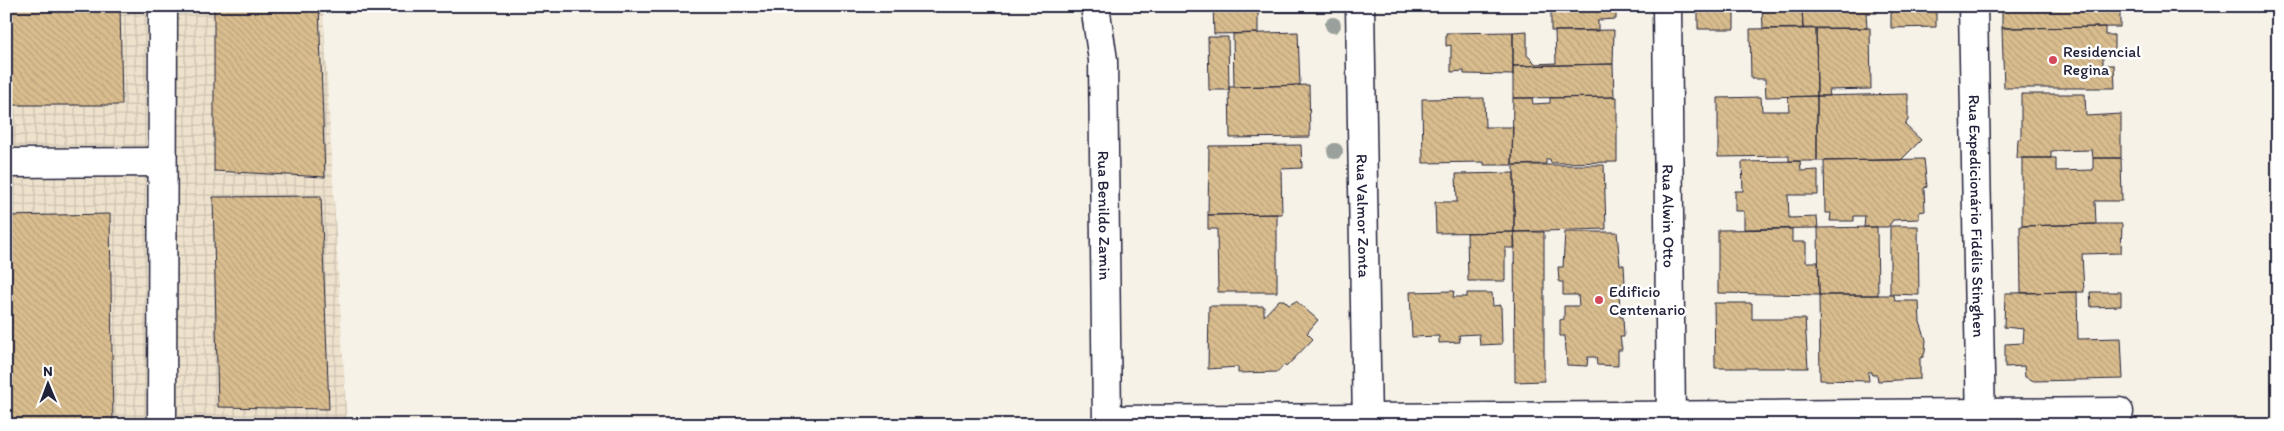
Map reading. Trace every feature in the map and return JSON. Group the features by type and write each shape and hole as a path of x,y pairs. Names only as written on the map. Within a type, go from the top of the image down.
{"street":[{"path":"162,425 161,162 163,6"},
{"name":"Rua Benildo Zamin","path":"1096,6 1103,60 1107,422"},
{"name":"Rua Valmor Zonta","path":"1360,6 1367,422"},
{"name":"Rua Alwin Otto","path":"1667,6 1670,420"},
{"name":"Rua Expedicionário Fidélis Stinghen","path":"1973,6 1981,419"},
{"path":"6,163 161,162"},
{"path":"1107,422 1981,419 2119,412"}],"shaded area":[{"path":"6,6 323,6 347,425 6,425"}],"building":[{"path":"6,6 120,6 122,105 6,105"},
{"path":"214,6 319,6 325,177 214,171"},
{"path":"1213,6 1317,6 1317,12 1258,12 1258,33 1214,34"},
{"path":"1551,6 1616,6 1616,19 1598,20 1598,31 1551,31"},
{"path":"1698,6 1734,6 1734,29 1698,29"},
{"path":"1762,6 1802,6 1803,29 1763,29"},
{"path":"1802,6 1877,6 1877,13 1866,13 1867,28 1803,29"},
{"path":"1891,6 1936,6 1936,27 1891,28"},
{"path":"2002,6 2120,6 2120,27 2002,28"},
{"name":"Residencial Regina","path":"2105,27 2105,35 2114,35 2114,54 2103,55 2103,65 2114,65 2115,88 2004,88 2002,28"},
{"path":"1816,28 1817,96 1766,97 1765,79 1751,79 1750,29"},
{"path":"1816,28 1870,28 1871,89 1828,90 1829,96 1817,96"},
{"path":"1614,30 1613,64 1513,66 1513,32 1527,31 1527,55 1536,64 1556,63 1555,31"},
{"path":"1298,32 1300,85 1234,87 1233,34"},
{"path":"1513,32 1513,75 1464,74 1464,71 1451,72 1451,45 1446,46 1446,33"},
{"path":"1208,37 1228,37 1229,90 1209,90"},
{"path":"1613,64 1614,97 1513,98 1513,66"},
{"path":"1309,85 1310,137 1230,138 1229,87"},
{"path":"1908,94 1908,120 1905,125 1921,140 1901,160 1817,161 1817,96"},
{"path":"2021,94 2085,94 2086,116 2121,114 2121,158 2093,158 2092,150 2051,151 2051,158 2017,158 2018,139 2021,139"},
{"path":"1817,96 1817,161 1789,161 1789,156 1718,157 1718,98 1761,97 1762,111 1789,111 1788,97"},
{"path":"1617,97 1617,162 1551,163 1550,159 1546,159 1546,164 1512,165 1513,98 1532,98 1533,104 1550,103 1550,98"},
{"path":"1484,98 1485,127 1513,127 1512,165 1484,165 1484,162 1423,163 1422,99"},
{"path":"1301,145 1302,168 1281,169 1282,214 1208,215 1209,146"},
{"path":"2022,158 2056,158 2056,171 2093,170 2093,158 2121,158 2122,201 2095,201 2096,224 2022,226"},
{"path":"1924,159 1927,187 1924,188 1925,211 1919,212 1919,219 1893,220 1888,227 1864,227 1865,216 1854,216 1854,221 1830,221 1831,213 1825,213 1824,161"},
{"path":"1800,161 1801,171 1818,170 1818,195 1788,195 1789,218 1817,217 1818,228 1744,229 1744,211 1735,211 1735,191 1743,191 1742,162"},
{"path":"1514,165 1604,165 1606,229 1514,232"},
{"path":"1514,173 1514,232 1436,233 1435,202 1457,202 1456,174"},
{"path":"321,196 329,409 218,407 213,197"},
{"path":"110,214 113,425 6,425 6,216"},
{"path":"1277,214 1277,292 1218,292 1217,229 1208,229 1208,215"},
{"path":"2122,224 2121,253 2082,254 2084,292 2021,293 2020,226"},
{"path":"1890,226 1918,226 1919,295 1890,294"},
{"path":"1877,227 1878,295 1819,295 1818,228"},
{"path":"1792,229 1792,242 1806,242 1806,262 1818,262 1819,295 1718,293 1718,230"},
{"path":"1514,232 1515,248 1505,248 1505,281 1468,281 1467,233"},
{"path":"1514,232 1544,232 1544,381 1515,382"},
{"name":"Edificio Centenario","path":"1565,232 1617,232 1620,265 1624,265 1625,284 1619,284 1620,317 1623,317 1624,337 1620,337 1622,350 1618,350 1618,366 1597,365 1596,357 1588,357 1587,366 1567,365 1565,336 1560,336 1560,320 1564,319 1564,306 1579,306 1578,295 1563,295 1563,282 1559,282 1558,267 1563,267"},
{"path":"1454,291 1453,297 1467,297 1467,293 1492,293 1493,306 1501,305 1502,344 1480,345 1479,334 1459,335 1460,342 1439,343 1439,336 1412,337 1410,292"},
{"path":"2077,292 2078,339 2121,338 2123,379 2034,381 2025,377 2024,366 2005,367 2005,344 2023,343 2024,329 2004,327 2005,293"},
{"path":"2090,292 2121,292 2121,306 2091,307"},
{"path":"1819,295 1894,295 1895,301 1919,301 1920,322 1926,340 1925,352 1923,357 1920,358 1920,379 1878,381 1877,375 1872,375 1872,372 1868,372 1869,381 1820,380"},
{"path":"1279,300 1284,300 1289,305 1296,301 1318,320 1307,333 1313,339 1286,367 1284,365 1278,372 1238,373 1238,367 1208,369 1209,306 1264,306 1264,316"},
{"path":"1714,303 1752,303 1752,319 1805,319 1808,368 1715,368"}],"place":[{"name":"Residencial Regina","path":"2053,60"},
{"name":"Edificio Centenario","path":"1599,300"}]}
